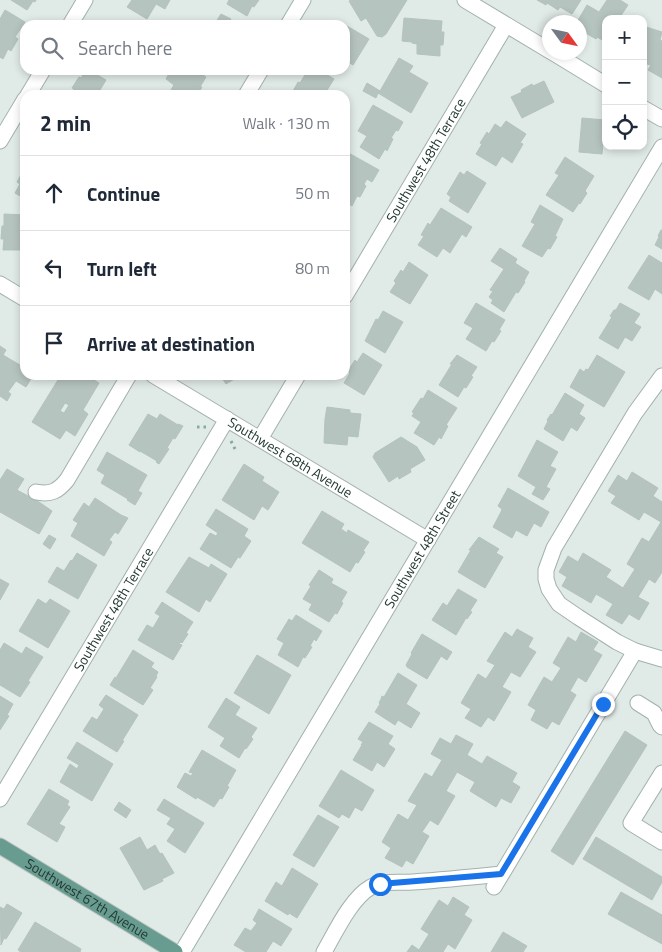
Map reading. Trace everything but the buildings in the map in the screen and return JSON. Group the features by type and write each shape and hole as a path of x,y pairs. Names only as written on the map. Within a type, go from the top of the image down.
{"main road":[{"name":"Southwest 67th Avenue","path":"0,846 175,952"}],"street":[{"path":"73,20 84,0"},
{"path":"291,20 303,0"},
{"path":"465,0 542,47"},
{"name":"Southwest 48th Terrace","path":"350,288 506,25"},
{"path":"564,60 602,83"},
{"path":"31,90 40,75"},
{"path":"249,90 258,75"},
{"path":"0,141 20,107"},
{"path":"647,110 662,119"},
{"name":"Southwest 48th Street","path":"182,952 662,147"},
{"path":"0,284 20,296"},
{"path":"662,376 635,413 554,548 546,570 546,580 549,589 559,604 601,632 635,651 662,659"},
{"path":"36,492 44,493 58,490 67,480 126,380"},
{"name":"Southwest 68th Avenue","path":"161,380 428,540"},
{"path":"260,438 295,380"},
{"name":"Southwest 48th Terrace","path":"0,799 227,419"},
{"path":"324,952 350,908 371,887 388,883 497,880 635,651"},
{"path":"638,703 654,713 662,727"},
{"path":"662,773 632,823 662,842"}],"path":[{"path":"197,427 206,427"},
{"path":"230,441 235,449"}],"route":[{"path":"380,884 501,874 603,704"}]}
